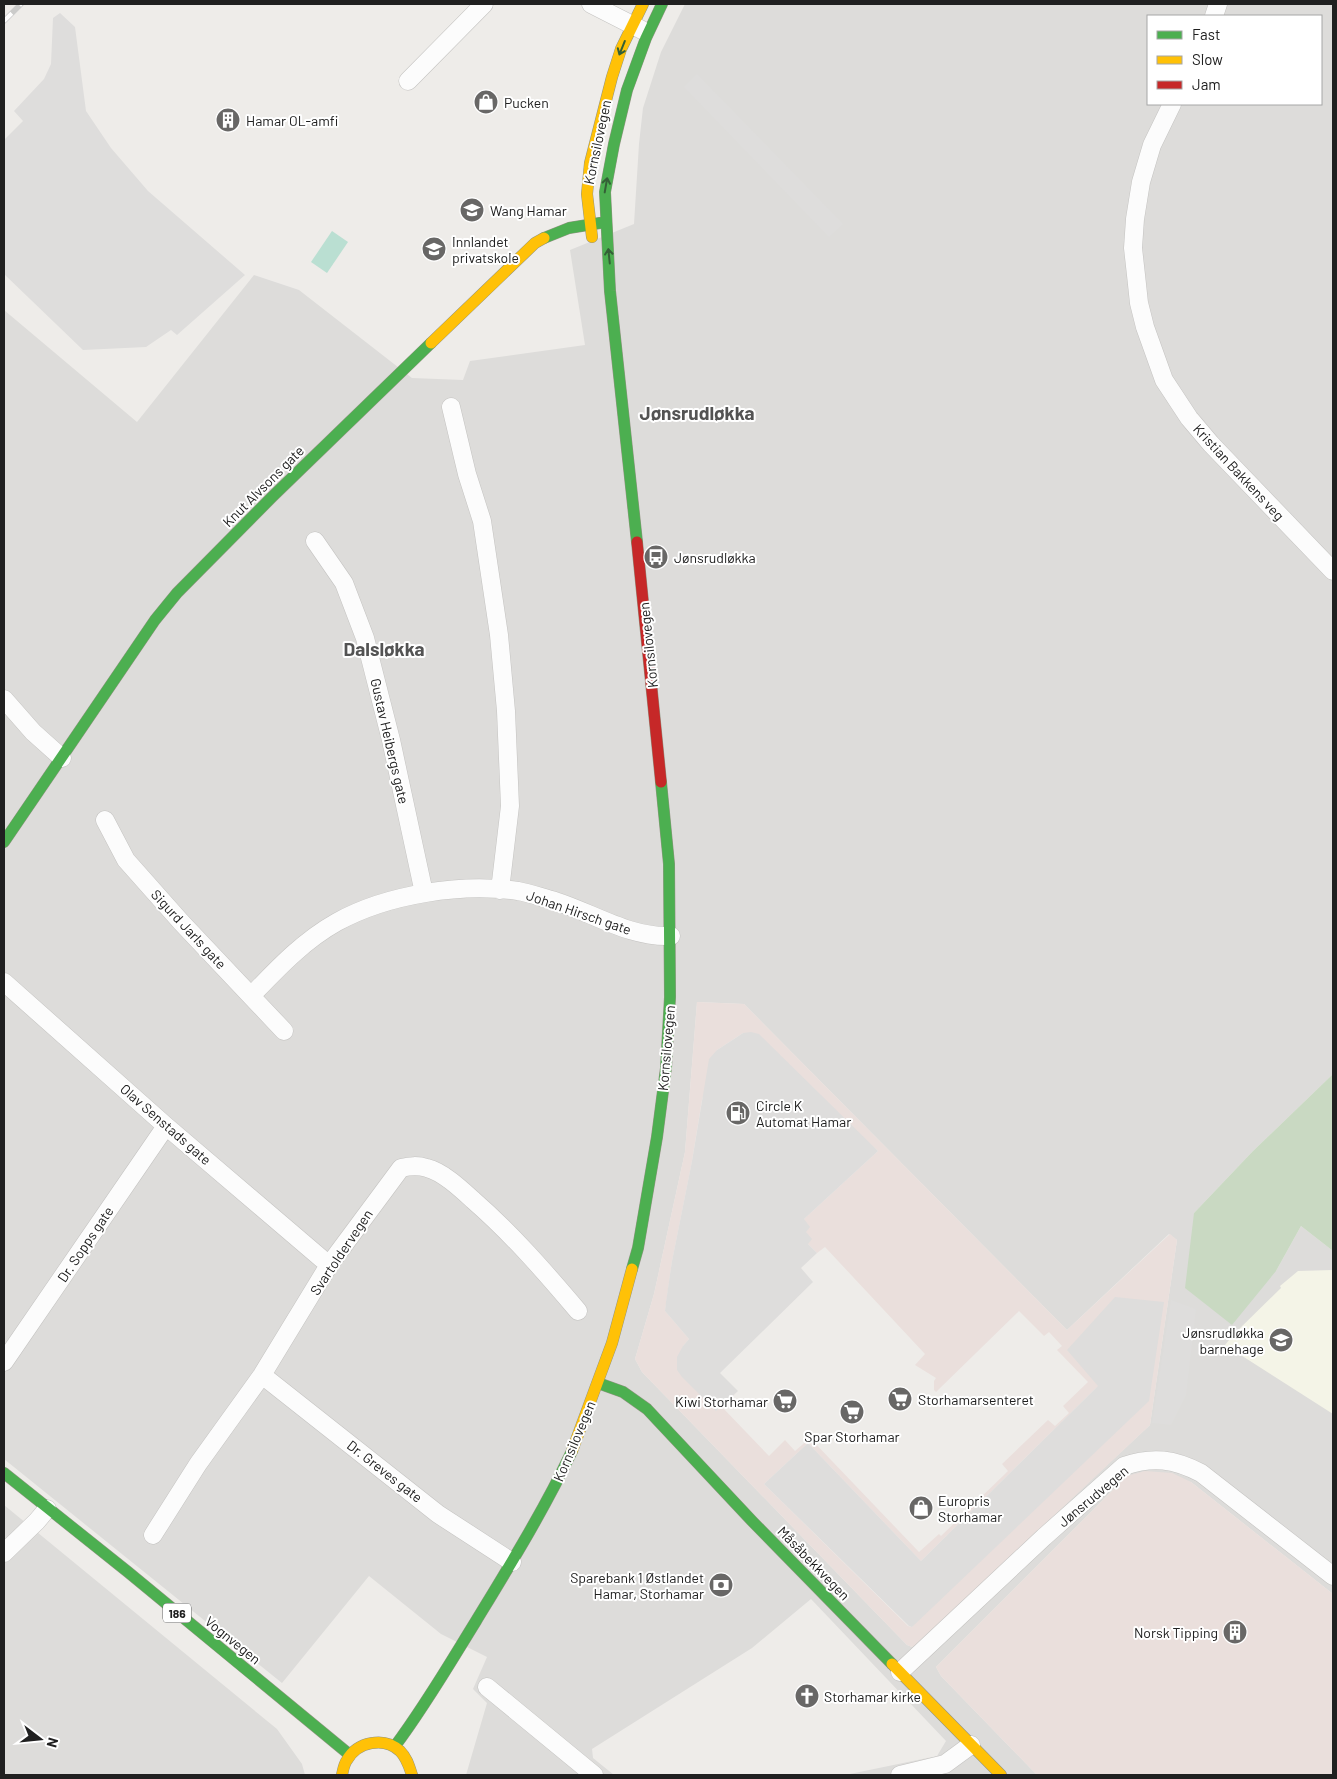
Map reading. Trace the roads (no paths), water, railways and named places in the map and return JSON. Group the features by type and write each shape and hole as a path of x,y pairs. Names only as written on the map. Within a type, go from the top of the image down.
{"main road":[{"name":"Kornsilovegen","path":"395,1746 418,1716 512,1562 558,1481 574,1448 612,1343 638,1248 657,1137 667,1059 670,997 669,864 645,613 610,291 611,269 605,192 640,28 643,4"},
{"name":"Kornsilovegen","path":"610,291 601,272 590,223 587,194 590,163 621,49 662,4"},
{"name":"Knut Alvsons gate","path":"4,842 155,620 189,580 279,490 535,243 564,228 606,222"},
{"name":"Måsåbekkvegen","path":"598,1383 623,1392 647,1409 753,1522 1001,1775"},
{"name":"Vognvegen","path":"4,1473 128,1572 350,1755"},
{"path":"342,1775 343,1767 350,1755 359,1747 368,1743 386,1743 395,1746 408,1760 412,1775"}],"street":[{"path":"408,81 484,4"},
{"path":"591,4 640,28"},
{"name":"Kristian Bakkens veg","path":"1172,105 1152,145 1141,182 1135,219 1134,248 1136,275 1139,303 1145,327 1164,380 1189,418 1211,444 1333,571"},
{"path":"451,406 467,474 482,521 499,636 506,711 510,806 500,890"},
{"name":"Gustav Heibergs gate","path":"315,541 344,583 365,638 391,740 424,893"},
{"path":"4,699 33,732 62,758"},
{"name":"Sigurd Jarls gate","path":"105,820 126,860 181,922 284,1031"},
{"name":"Johan Hirsch gate","path":"250,996 290,955 337,922 387,901 424,893 459,890 520,891 647,935 671,936"},
{"name":"Olav Senstads gate","path":"4,982 166,1126 329,1264"},
{"name":"Dr. Sopps gate","path":"4,1362 166,1126"},
{"name":"Svartoldervegen","path":"153,1534 198,1464 262,1375 329,1264 400,1168 414,1165 428,1168 457,1186 503,1227 578,1311"},
{"name":"Dr. Greves gate","path":"262,1375 438,1514 512,1562"},
{"name":"Jønsrudvegen","path":"900,1672 1044,1537 1124,1466 1139,1461 1169,1461 1184,1464 1201,1473 1333,1576"},
{"path":"4,1553 47,1509"},
{"path":"487,1687 594,1775"},
{"path":"900,1775 945,1764 971,1745"}],"railway":[{"path":"4,21 21,4"}],"place":[{"name":"Pucken","path":"486,102"},
{"name":"Hamar OL-amfi","path":"228,120"},
{"name":"Wang Hamar","path":"472,210"},
{"name":"Innlandet privatskole","path":"434,249"},
{"name":"Jønsrudløkka","path":"656,557"},
{"name":"Circle K Automat Hamar","path":"738,1113"},
{"name":"Jønsrudløkka barnehage","path":"1281,1340"},
{"name":"Storhamarsenteret","path":"900,1399"},
{"name":"Kiwi Storhamar","path":"785,1401"},
{"name":"Spar Storhamar","path":"852,1412"},
{"name":"Europris Storhamar","path":"921,1508"},
{"name":"Sparebank 1 Østlandet Hamar, Storhamar","path":"721,1585"},
{"name":"Norsk Tipping","path":"1235,1632"},
{"name":"Storhamar kirke","path":"807,1696"}],"district":[{"name":"Jønsrudløkka","path":"697,412"},
{"name":"Dalsløkka","path":"384,648"}]}
